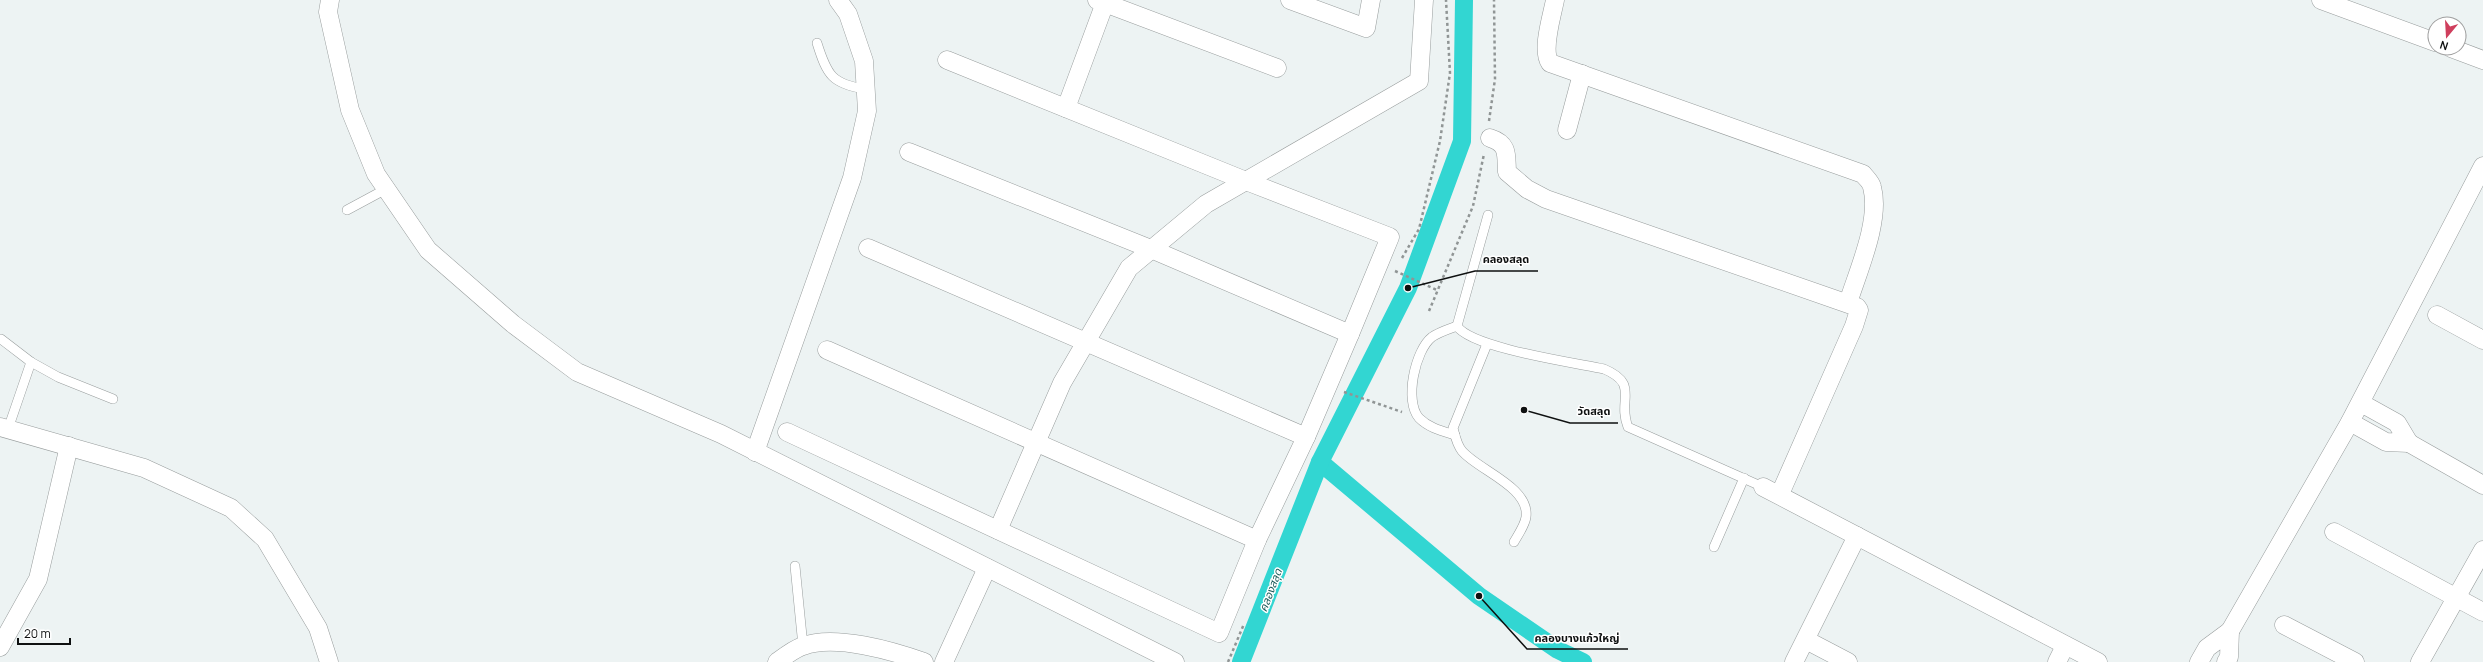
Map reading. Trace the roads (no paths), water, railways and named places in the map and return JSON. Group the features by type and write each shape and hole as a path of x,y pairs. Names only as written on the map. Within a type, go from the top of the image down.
{"street":[{"path":"330,0 328,12 350,110 376,174 428,250 513,324 577,372 684,416 1175,662"},
{"path":"755,452 852,178 867,111 864,61 848,14 838,0"},
{"path":"1290,0 1366,28 1371,0"},
{"path":"998,530 1062,383 1129,268 1206,204 1419,80 1424,0"},
{"path":"1555,0 1547,44 1547,59 1550,63 1864,174 1872,185 1875,202 1869,236 1848,303"},
{"path":"2321,0 2427,39"},
{"path":"1066,108 1103,1 1277,68"},
{"path":"2467,54 2483,60"},
{"path":"787,432 1219,633 1257,540 1306,437 1390,236 1246,181 947,60"},
{"path":"1567,130 1582,74"},
{"path":"1488,137 1500,141 1504,146 1507,172 1527,189 1546,199 1848,303 1859,310 1854,326 1771,491 2098,662"},
{"path":"909,152 1151,250 1350,334"},
{"path":"2226,662 2230,631 2361,403 2483,166"},
{"path":"868,248 1306,437"},
{"path":"2436,315 2483,340"},
{"path":"827,350 1257,540"},
{"path":"2361,403 2397,423 2408,443"},
{"path":"2350,422 2386,442 2408,443 2483,485"},
{"path":"4,428 144,468 231,508 265,539 318,628 329,662"},
{"path":"0,646 38,579 69,446"},
{"path":"2334,532 2483,612"},
{"path":"1794,662 1857,536"},
{"path":"2420,662 2483,550"},
{"path":"944,662 987,568"},
{"path":"2284,625 2355,662"},
{"path":"2199,662 2207,648 2230,631"},
{"path":"1806,640 1848,662"},
{"path":"777,662 803,646 843,644 892,651 924,662"},
{"path":"2057,662 2065,646"}],"lane":[{"path":"818,43 824,65 833,78 847,86 865,89"},
{"path":"347,210 386,188"},
{"path":"1457,326 1488,215"},
{"path":"1457,326 1461,331 1487,344 1604,369 1617,374 1622,379 1625,386 1625,420 1628,428 1771,491"},
{"path":"1455,435 1431,428 1420,419 1414,408 1411,386 1420,358 1430,339 1440,332 1457,326"},
{"path":"2,339 31,362 58,377 113,399"},
{"path":"1487,344 1453,428 1462,452 1508,486 1524,501 1526,517 1514,542"},
{"path":"4,428 31,362"},
{"path":"1714,546 1744,478"},
{"path":"795,566 803,646"}],"waterway":[{"name":"คลองสลุด","path":"1241,662 1320,462 1408,288 1462,141 1464,0"},
{"path":"1320,462 1479,596 1558,650 1583,662"}],"place":[{"name":"คลองสลุด","path":"1408,288"},
{"name":"วัดสลุด","path":"1524,410"},
{"name":"คลองบางแก้วใหญ่","path":"1479,596"}]}
